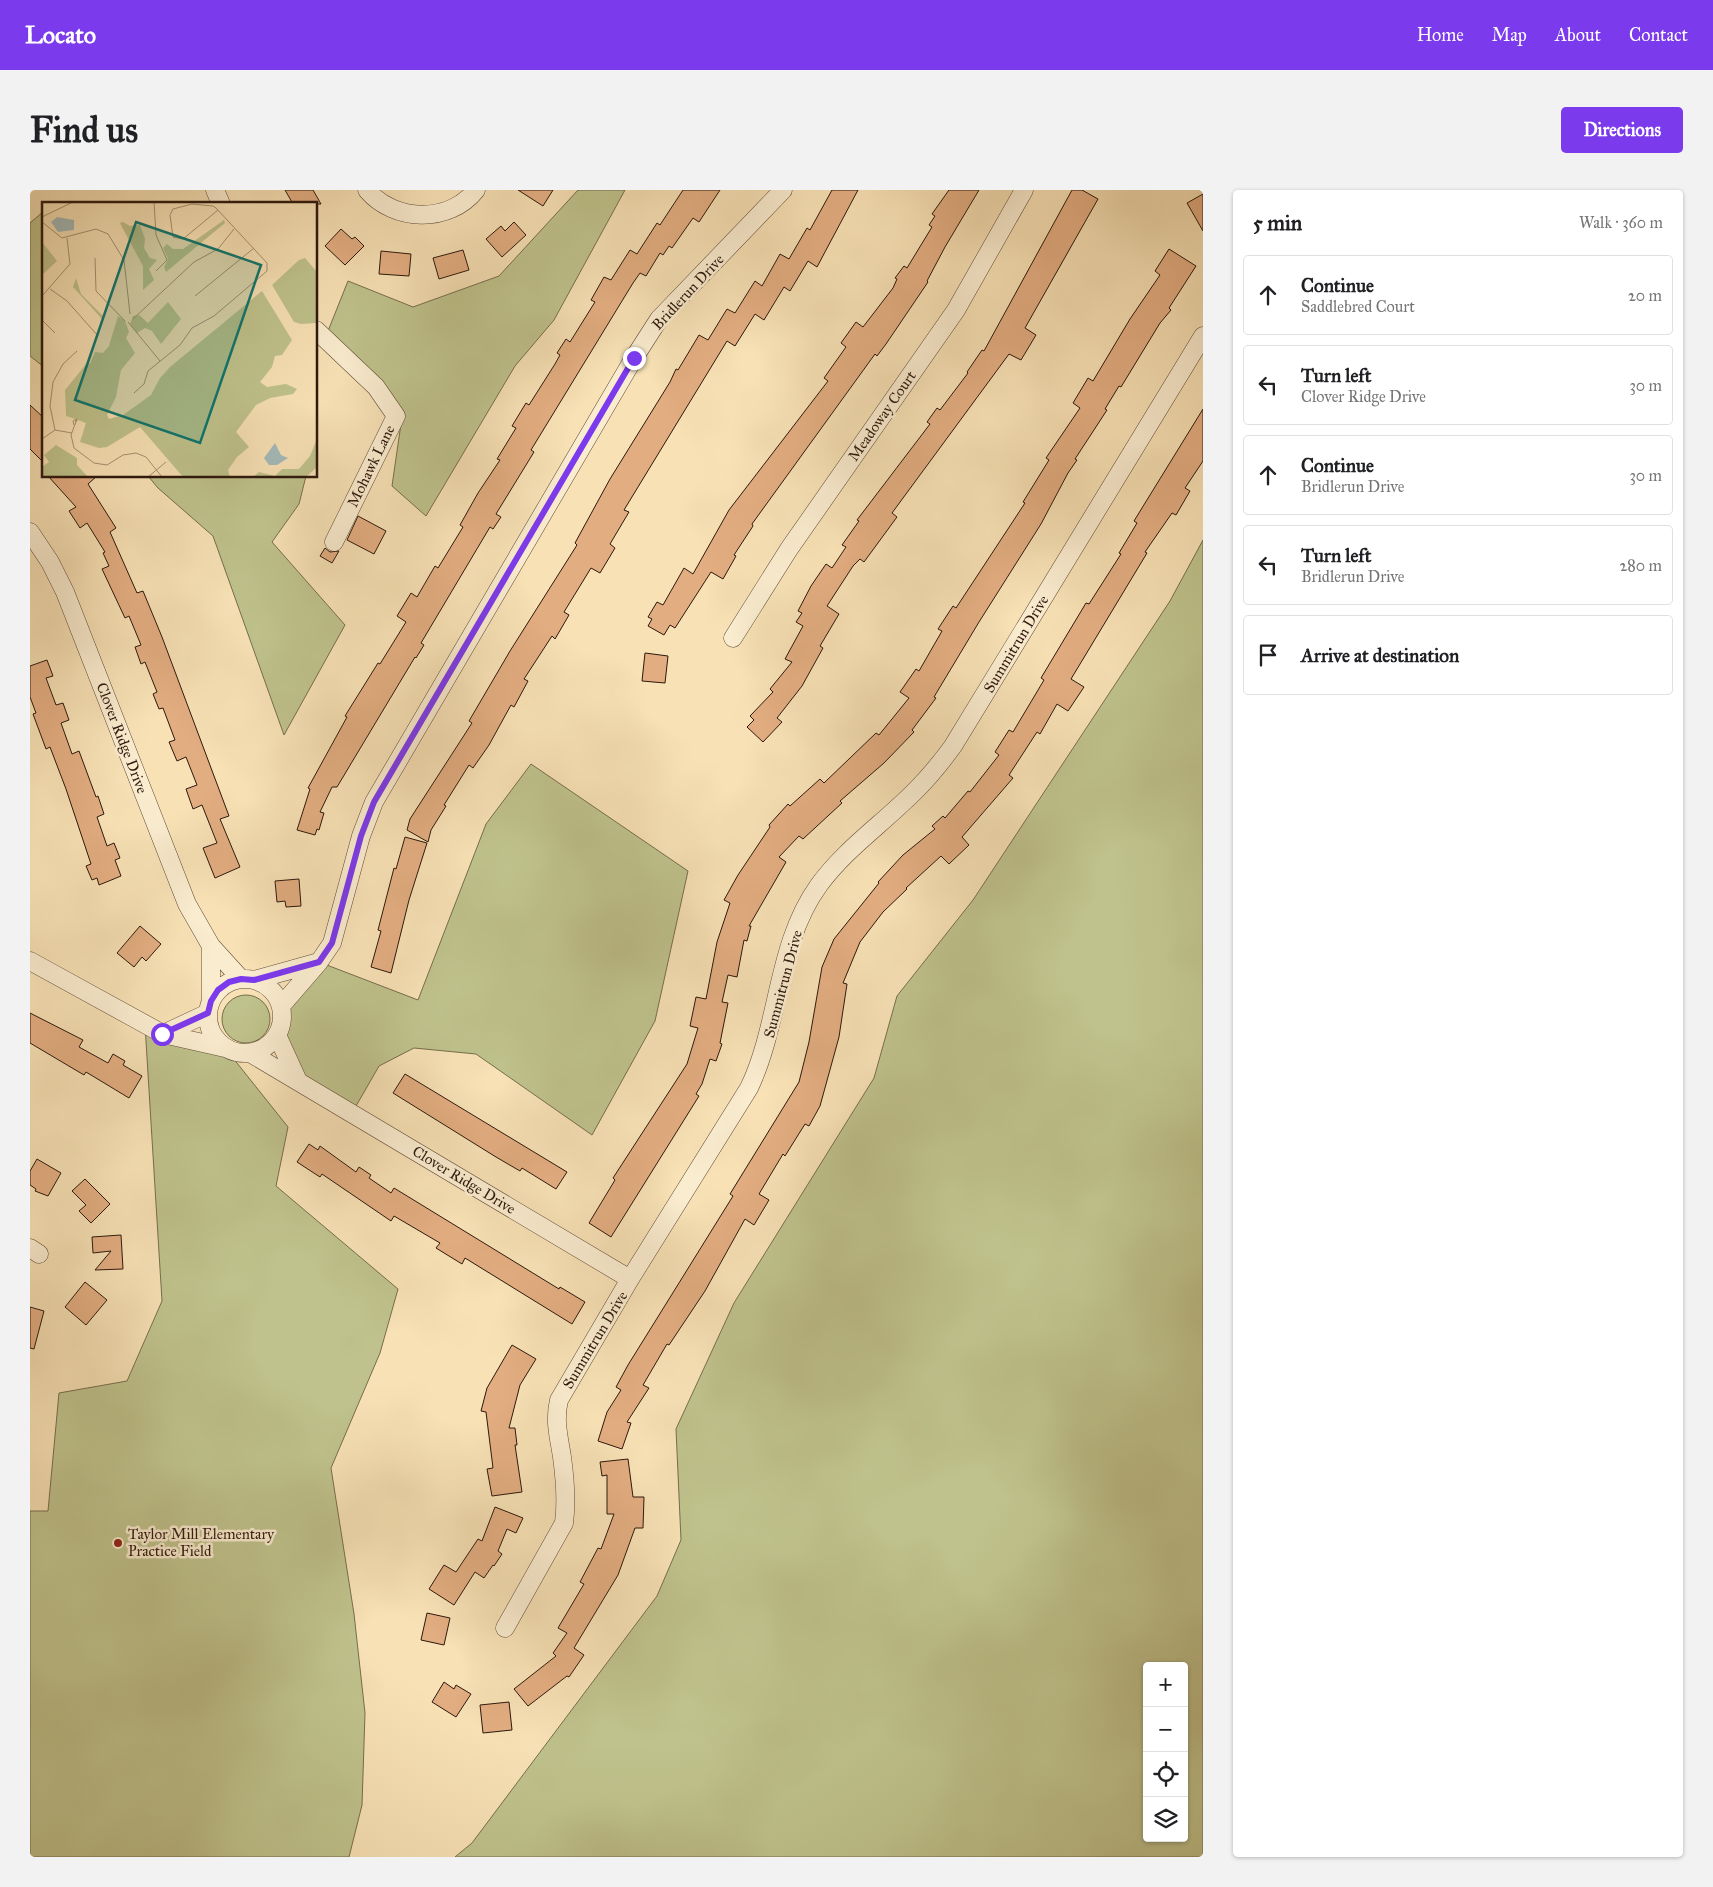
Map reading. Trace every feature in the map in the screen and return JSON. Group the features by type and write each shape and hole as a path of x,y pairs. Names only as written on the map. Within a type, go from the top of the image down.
{"street":[{"path":"215,190 220,202"},
{"path":"367,190 383,205 414,215 448,211 460,204 476,190"},
{"name":"Bridlerun Drive","path":"281,1006 319,962 332,943 361,836 374,802 634,358 659,319 783,190"},
{"name":"Meadoway Court","path":"733,638 789,549 956,310 1024,190"},
{"name":"Mohawk Lane","path":"318,332 376,387 396,416 334,542"},
{"name":"Summitrun Drive","path":"505,1628 564,1523 566,1504 556,1430 556,1413 559,1400 630,1279 749,1088 761,1063 792,940 819,885 848,852 916,790 953,746 1203,336"},
{"name":"Clover Ridge Drive","path":"30,532 50,562 65,592 187,904 211,946 248,979 266,985 275,994 281,1006"},
{"name":"Clover Ridge Drive","path":"211,946 209,1028 225,1048 237,1052 250,1053 630,1279"},
{"path":"30,960 162,1034 225,1048"},
{"path":"162,1034 209,1007 224,986 319,962"},
{"path":"250,1053 268,1045 277,1035 281,1023 281,1006"},
{"path":"277,1035 298,1081"}],"green space":[{"path":"578,190 625,190 554,320 515,366 426,516 392,486 403,410 328,331 348,281 413,307 499,276"},
{"path":"42,213 42,365 30,356 30,223"},
{"path":"150,478 306,478 299,504 272,542 345,625 284,735 213,536 158,488"},
{"path":"1203,540 1203,1857 455,1857 472,1843 657,1596 681,1540 676,1429 734,1303 874,1078 897,996 973,900 1170,601"},
{"path":"531,764 688,871 655,1021 592,1135 476,1054 414,1048 379,1066 352,1113 298,1081 277,1035 281,1023 281,1006 319,962 418,1000 486,824"},
{"path":"241,995 251,995 260,999 266,1005 269,1010 269,1028 260,1039 251,1043 241,1043 232,1039 226,1033 222,1024 222,1014 226,1005 232,999"},
{"path":"145,1025 225,1048 288,1127 276,1186 398,1289 380,1353 331,1468 354,1614 365,1713 362,1805 349,1857 30,1857 30,1511 48,1511 59,1393 127,1381 162,1301"}],"building":[{"path":"285,190 313,190 321,204 318,204 318,202 292,202"},
{"path":"518,190 553,190 543,206"},
{"path":"683,190 720,190 699,222 693,218 672,248 669,246 663,255 660,253 646,276 640,273 633,283 531,450 534,452 496,514 501,517 493,529 490,527 421,643 424,645 337,787 332,787 320,812 324,813 319,830 317,829 315,835 297,830 310,789 308,788 347,717 345,716 406,622 397,616 411,593 417,597 435,566 438,568 463,527 460,525 478,493 500,460 497,459 516,428 512,426 526,403 529,405 555,364 560,355 557,353 566,339 570,342 595,302 591,300 604,277 611,280 630,250 637,254 657,223 660,225"},
{"path":"832,190 858,190 817,267 808,261 790,291 784,287 764,320 755,314 735,346 727,341 624,510 629,512 610,544 615,548 600,573 591,568 564,612 569,615 555,639 552,636 524,679 528,681 514,707 511,705 489,745 473,768 469,765 444,805 446,806 431,830 428,842 407,830 410,819 472,723 469,721 510,651 577,545 575,543 610,479 670,382 676,369 678,370 699,335 708,340 727,309 735,313 755,281 762,286 780,254 789,259 807,228 810,230"},
{"path":"949,190 979,190 945,247 928,282 886,344 877,356 875,354 752,524 753,526 734,555 736,556 723,579 711,572 675,628 670,625 664,635 648,626 652,619 648,617 657,602 663,605 684,568 693,574 729,510 828,381 824,378 846,347 841,343 856,322 863,327 893,288 897,279 895,278 904,266 907,268 932,227 929,225 935,216 932,214"},
{"path":"1072,190 1082,190 1098,199 1025,328 1036,335 1021,360 1009,354 892,513 897,517 864,562 860,559 853,566 827,606 839,614 820,646 823,648 802,686 777,718 782,722 763,742 747,727 754,720 750,716 773,692 770,689 792,662 785,659 803,626 796,622 802,613 798,611 811,586 826,564 832,568 846,547 842,545 859,521 857,520 930,424 927,422 937,408 940,410 968,373 982,350 984,351"},
{"path":"1203,194 1203,231 1187,203"},
{"path":"514,222 526,235 502,257 486,239 501,226 505,231"},
{"path":"341,229 352,239 355,237 364,246 345,265 325,246"},
{"path":"1169,249 1196,266 1169,308 1171,310 1160,323 1121,387 1119,386 1105,409 1107,410 1075,459 1077,460 1041,524 979,622 934,697 936,698 912,730 914,732 884,763 840,801 842,803 803,839 799,836 779,857 786,862 749,926 751,926 747,941 744,940 737,977 728,975 722,1002 728,1003 720,1043 722,1044 716,1061 710,1059 702,1084 696,1094 699,1096 611,1237 589,1223 615,1180 613,1178 687,1064 698,1028 690,1026 696,997 706,999 717,942 730,903 724,900 738,875 770,827 769,825 788,804 790,806 820,779 824,783 876,733 879,735 909,698 900,692 916,669 919,671 942,631 938,629 953,606 956,608 1025,503 1023,502 1049,460 1046,458 1080,408 1073,403 1088,378 1093,381 1130,319 1160,275 1155,271"},
{"path":"463,250 469,270 439,279 433,258"},
{"path":"381,251 411,254 409,276 379,274"},
{"path":"30,405 42,416 42,461 30,449"},
{"path":"1203,409 1203,461 1185,488 1190,491 1176,515 1172,513 1145,552 1147,553 1071,679 1084,687 1068,711 1057,704 1040,734 1037,732 1009,775 1013,778 962,837 969,845 949,864 941,856 883,912 860,942 843,983 847,984 839,1037 820,1106 809,1126 805,1124 785,1156 783,1154 759,1194 769,1200 754,1225 745,1219 705,1291 669,1345 667,1344 643,1385 649,1388 627,1422 631,1423 622,1449 598,1441 607,1412 621,1390 616,1387 628,1365 733,1196 730,1194 799,1082 809,1042 822,967 834,939 878,882 903,855 935,829 932,826 943,816 945,818 968,791 970,792 999,755 995,752 1009,730 1013,732 1044,680 1041,678 1086,603 1089,604 1121,554 1119,553 1137,523 1134,521"},
{"path":"50,478 95,478 88,484 116,528 110,532 137,593 143,591 162,637 229,816 220,819 240,867 215,878 203,848 217,843 202,805 193,809 186,789 197,785 186,757 177,761 169,742 175,740 163,708 159,709 153,694 157,692 145,662 141,664 135,647 141,645 129,616 125,618 102,569 109,566 103,553 105,552 87,523 80,528 69,511 76,507"},
{"path":"358,516 386,531 374,554 347,540"},
{"path":"325,548 330,552 339,551 332,563 320,556"},
{"path":"645,653 668,656 665,683 642,681"},
{"path":"47,660 53,676 46,678 56,705 63,703 69,720 61,723 72,754 79,751 104,814 97,817 107,846 114,843 120,858 115,860 121,876 99,885 97,878 92,880 86,866 91,864 66,789 50,747 46,749 33,714 36,713 30,697 30,666"},
{"path":"405,837 427,843 409,900 391,973 371,967 381,931 378,930 394,868 396,869"},
{"path":"299,879 301,906 286,907 285,901 277,902 275,881"},
{"path":"140,926 161,944 146,961 142,957 134,967 117,953"},
{"path":"30,1013 83,1040 79,1047 108,1063 113,1054 125,1061 123,1065 142,1076 129,1098 86,1072 84,1075 30,1043"},
{"path":"405,1074 567,1172 556,1189 522,1168 520,1171 496,1157 393,1093"},
{"path":"309,1144 318,1150 320,1146 356,1172 359,1167 371,1175 369,1178 391,1193 394,1188 559,1289 560,1287 585,1302 572,1324 465,1258 462,1264 436,1248 440,1243 394,1216 391,1221 322,1174 320,1177 297,1162"},
{"path":"37,1159 61,1173 48,1196 35,1191 36,1189 30,1185 30,1171"},
{"path":"85,1179 110,1204 91,1223 79,1211 86,1205 72,1191"},
{"path":"121,1235 123,1269 95,1270 111,1251 93,1253 92,1237"},
{"path":"85,1282 107,1300 86,1325 65,1307"},
{"path":"30,1307 44,1311 34,1349 30,1348"},
{"path":"512,1345 536,1359 520,1385 509,1428 515,1428 517,1445 515,1445 522,1492 492,1496 487,1469 493,1468 486,1412 481,1411 487,1388"},
{"path":"628,1459 633,1497 644,1497 643,1528 635,1528 618,1575 574,1648 584,1655 569,1677 567,1676 528,1706 514,1689 556,1656 553,1653 567,1633 558,1628 584,1584 580,1582 598,1548 601,1549 614,1514 607,1514 607,1475 602,1476 600,1462"},
{"path":"495,1507 523,1518 516,1533 507,1529 498,1551 502,1554 494,1566 484,1578 475,1572 454,1605 429,1589 444,1565 456,1572 478,1539 482,1541"},
{"path":"427,1613 450,1618 444,1645 421,1640"},
{"path":"444,1682 454,1689 456,1685 471,1694 456,1717 432,1702"},
{"path":"509,1702 512,1730 483,1733 480,1705"}],"place":[{"name":"Taylor Mill Elementary Practice Field","path":"118,1543"}],"route":[{"path":"162,1034 208,1013 211,1001 218,990 229,982 241,979 254,980 319,962 332,943 361,836 374,802 634,358"}]}
